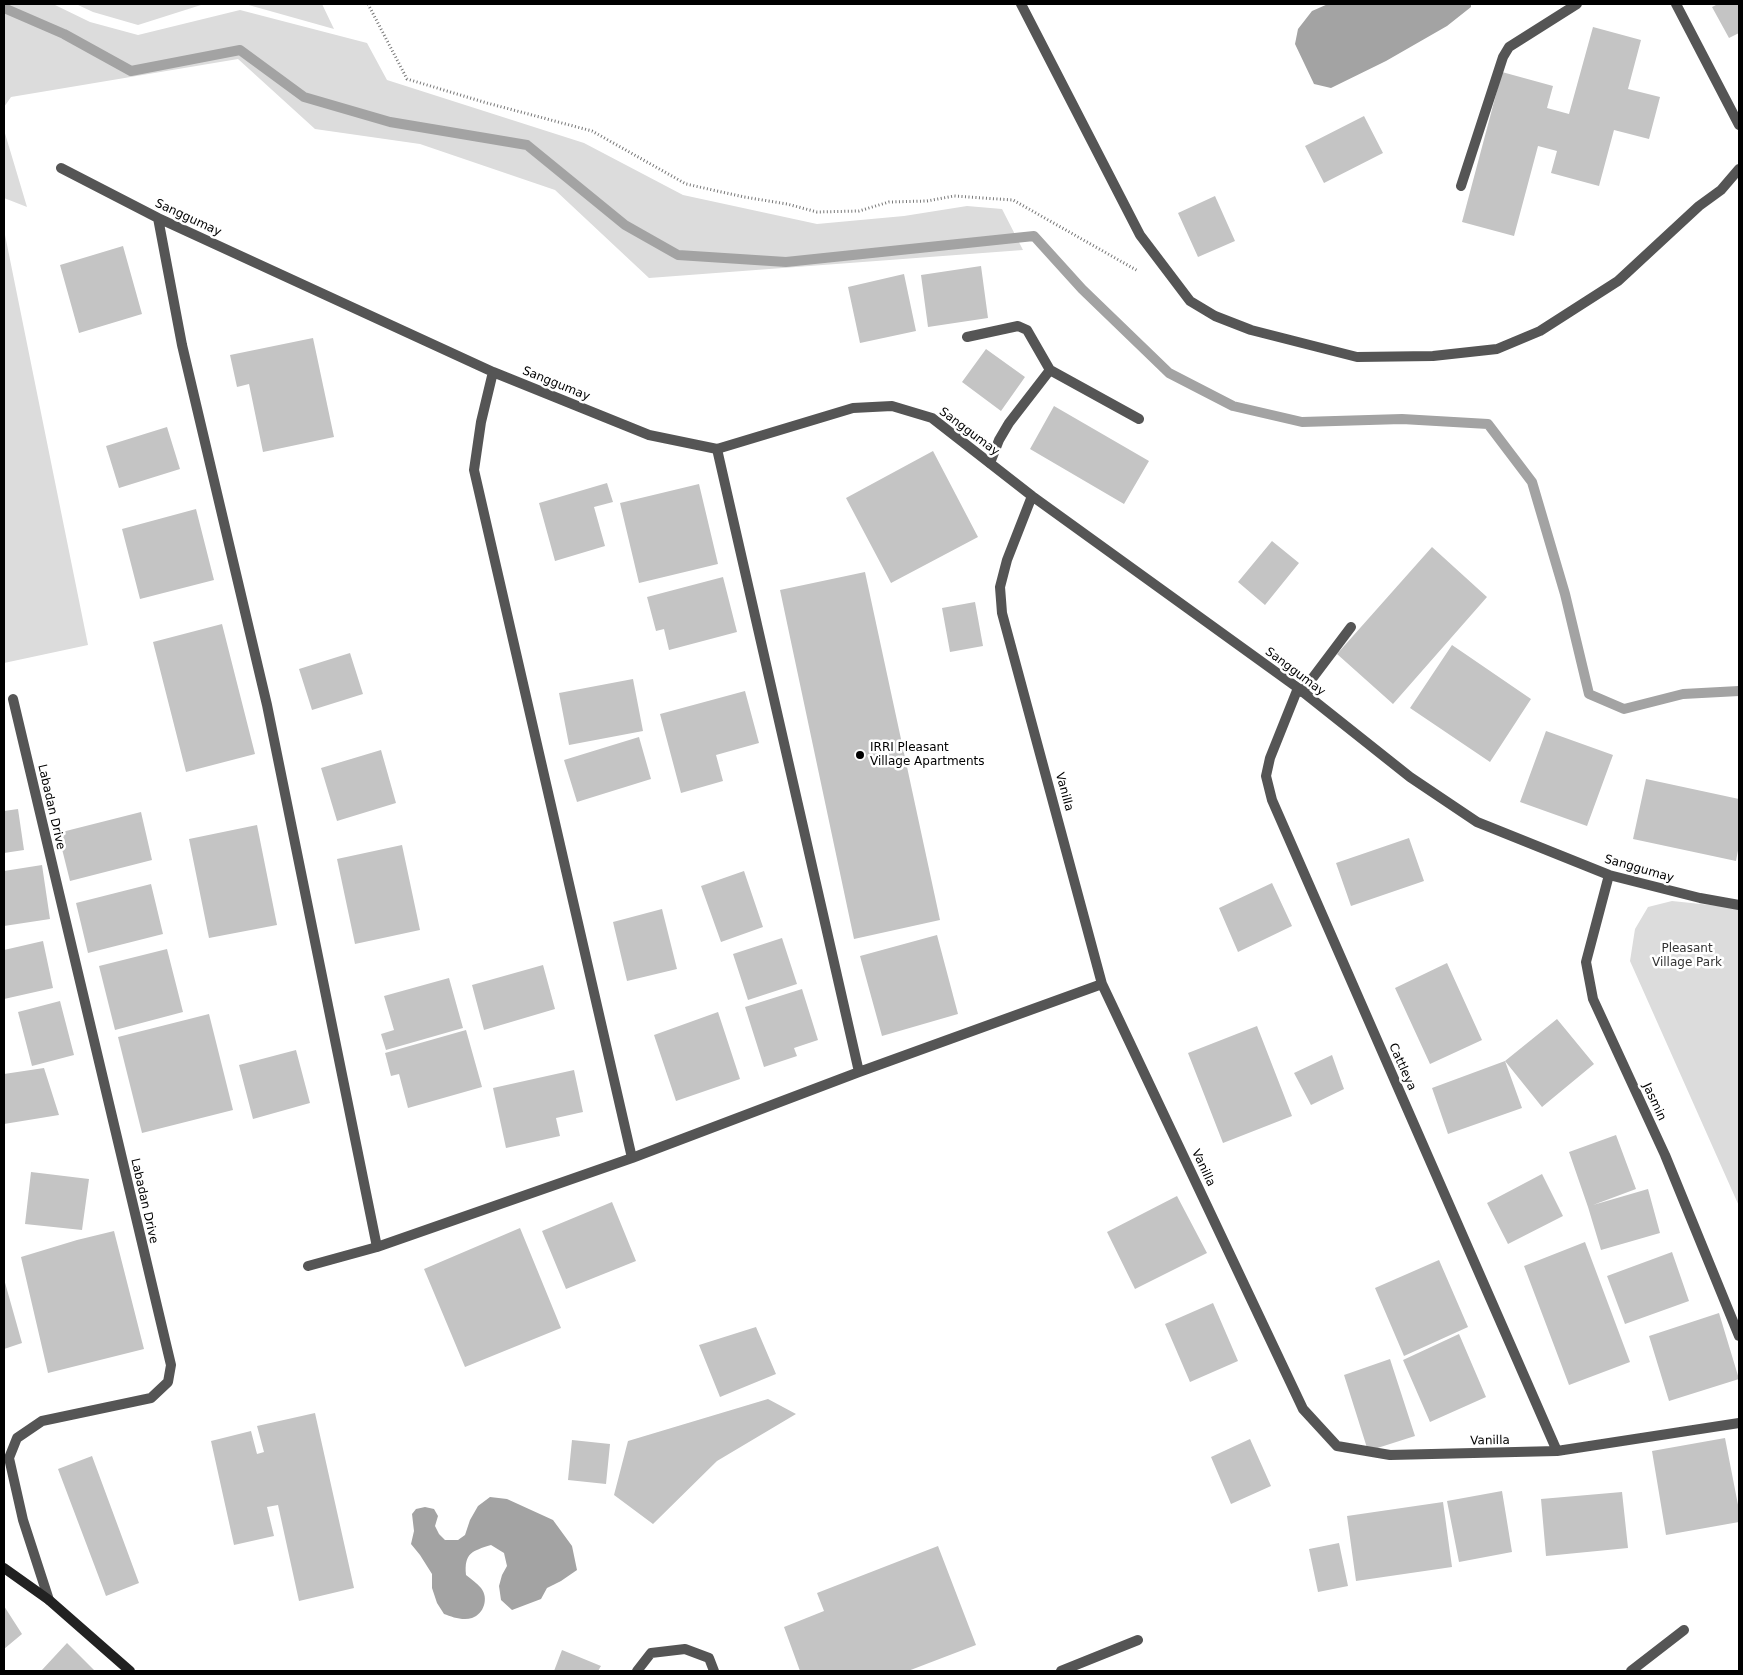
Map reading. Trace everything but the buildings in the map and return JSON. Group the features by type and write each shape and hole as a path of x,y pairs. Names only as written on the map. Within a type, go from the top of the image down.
{"street":[{"path":"1021,4 1140,235 1190,301 1215,316 1251,330 1357,357 1433,356 1497,349 1540,331 1618,280 1699,206 1721,190 1739,169"},
{"path":"1461,186 1502,57 1509,47 1576,4"},
{"path":"1676,4 1739,125"},
{"name":"Sanggumay","path":"61,168 158,218 492,372 649,435 717,449 853,408 892,406 932,418 1032,496 1300,690 1410,777 1477,822 1609,875 1700,898 1739,905"},
{"path":"158,218 182,345 267,705 377,1247"},
{"path":"967,338 1018,326 1027,330 1050,370 1139,419"},
{"path":"990,463 999,440 1009,424 1050,370"},
{"path":"492,372 481,422 474,470 632,1158"},
{"path":"717,449 859,1072"},
{"name":"Vanilla","path":"1032,496 1007,560 1000,587 1002,613 1102,984 1303,1409 1337,1446 1390,1455 1557,1452 1739,1422"},
{"name":"Cattleya","path":"1351,626 1300,690 1270,758 1266,776 1272,800 1557,1452"},
{"name":"Labadan Drive","path":"13,699 171,1365 168,1382 150,1398 42,1421 16,1438 9,1458 23,1520 49,1600"},
{"name":"Jasmin","path":"1609,875 1586,962 1593,999 1665,1155 1739,1336"},
{"path":"308,1266 377,1247 632,1158 859,1072 1102,984"},
{"path":"4,1568 49,1600 130,1671"},
{"path":"1631,1671 1684,1630"},
{"path":"1061,1671 1138,1640"},
{"path":"637,1671 651,1653 685,1649 709,1658 714,1671"}],"path":[{"path":"368,4 407,79 592,132 686,184 744,198 788,204 817,212 859,212 889,202 927,201 954,196 1013,200 1140,272"}],"green space":[{"path":"4,4 53,4 90,22 138,35 240,10 367,43 387,80 584,143 683,195 817,224 904,216 967,206 1002,209 1023,250 649,278 555,190 420,144 315,129 238,59 11,97 4,107"},
{"path":"76,4 216,4 201,5 138,25 93,12"},
{"path":"245,4 322,4 334,29"},
{"path":"4,130 27,207 4,198"},
{"path":"4,230 88,645 4,663"},
{"name":"Pleasant Village Park","path":"1672,901 1739,908 1739,1206 1630,961 1635,929 1648,907"}],"shaded area":[{"path":"1328,4 1471,4 1471,7 1447,26 1386,61 1331,88 1314,84 1295,44 1298,29 1312,11"},
{"path":"490,1497 507,1499 553,1520 572,1546 577,1570 547,1588 541,1599 512,1610 501,1600 499,1586 507,1566 504,1553 491,1545 484,1547 474,1551 466,1562 466,1575 478,1584 485,1596 484,1605 480,1613 469,1619 444,1614 437,1603 432,1588 432,1574 411,1544 414,1531 412,1514 416,1509 425,1507 434,1509 438,1516 435,1526 439,1534 445,1540 458,1540 465,1535 470,1520 478,1506"}],"waterway":[{"path":"4,8 64,34 131,71 240,50 304,97 390,122 527,145 625,225 678,255 786,262 1034,236 1082,289 1169,373 1233,406 1302,422 1402,419 1488,424 1532,482 1565,594 1589,694 1624,709 1683,694 1739,691"}],"place":[{"name":"IRRI Pleasant Village Apartments","path":"860,755"}]}
